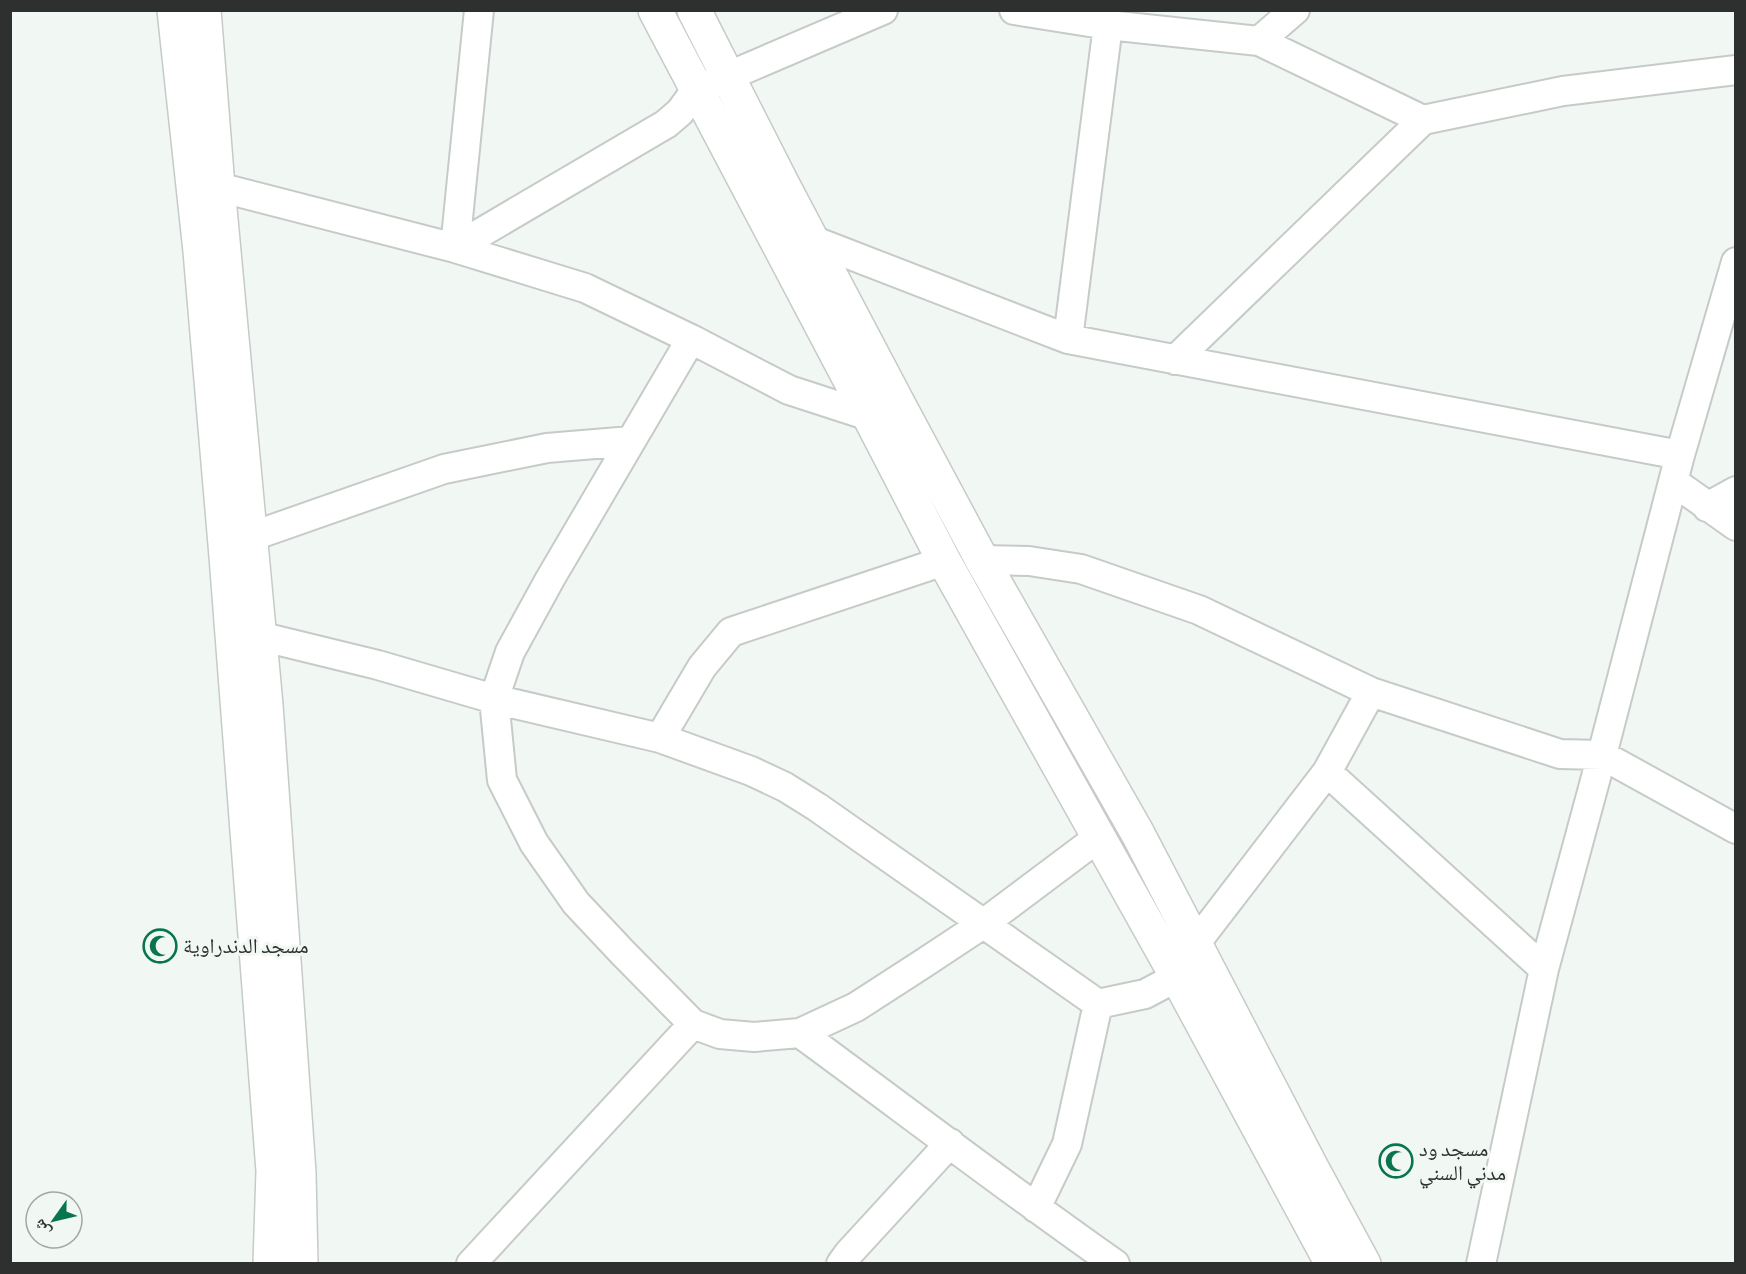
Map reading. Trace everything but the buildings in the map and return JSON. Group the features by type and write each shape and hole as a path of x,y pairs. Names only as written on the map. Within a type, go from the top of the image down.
{"main road":[{"path":"174,10 200,251 225,545 286,1172 301,1263"},
{"path":"204,10 268,729 286,1172 270,1263"},
{"path":"655,10 944,561 1177,976 1332,1263"},
{"path":"694,10 812,240 982,560 1138,834 1364,1263"}],"street":[{"path":"455,248 478,10"},
{"path":"455,248 666,124 680,112 696,90 883,10"},
{"path":"1014,10 1108,25 1258,41 1423,120"},
{"path":"1258,41 1295,10"},
{"path":"1068,339 1108,25"},
{"path":"1175,360 1423,120 1563,91 1736,70"},
{"path":"218,187 455,248 585,288 789,390 869,416"},
{"path":"812,240 1068,339 1680,455"},
{"path":"1480,1263 1544,969 1680,455 1736,262"},
{"path":"690,339 510,652 494,699 502,780 534,843 576,903 693,1024 720,1034 742,1036 800,1033 855,1007 983,924 1099,837"},
{"path":"250,537 444,469 547,448 631,441"},
{"path":"1674,482 1736,526"},
{"path":"1707,507 1736,490"},
{"path":"982,560 1029,561 1081,569 1199,610 1371,692 1560,754 1602,755 1736,830"},
{"path":"660,738 702,667 731,632 944,561"},
{"path":"260,636 378,665 494,699 660,738 751,771 785,787 901,864 1098,1004 1144,994 1177,976"},
{"path":"1195,944 1327,772 1371,692"},
{"path":"1327,772 1544,969"},
{"path":"1036,1208 1067,1144 1098,1004"},
{"path":"471,1263 693,1024"},
{"path":"800,1033 1036,1208 1115,1263"},
{"path":"841,1263 950,1143"}],"place":[{"name":"مسجد الدندراوية","path":"160,946"},
{"name":"مسجد ود مدني السني","path":"1396,1161"}]}
